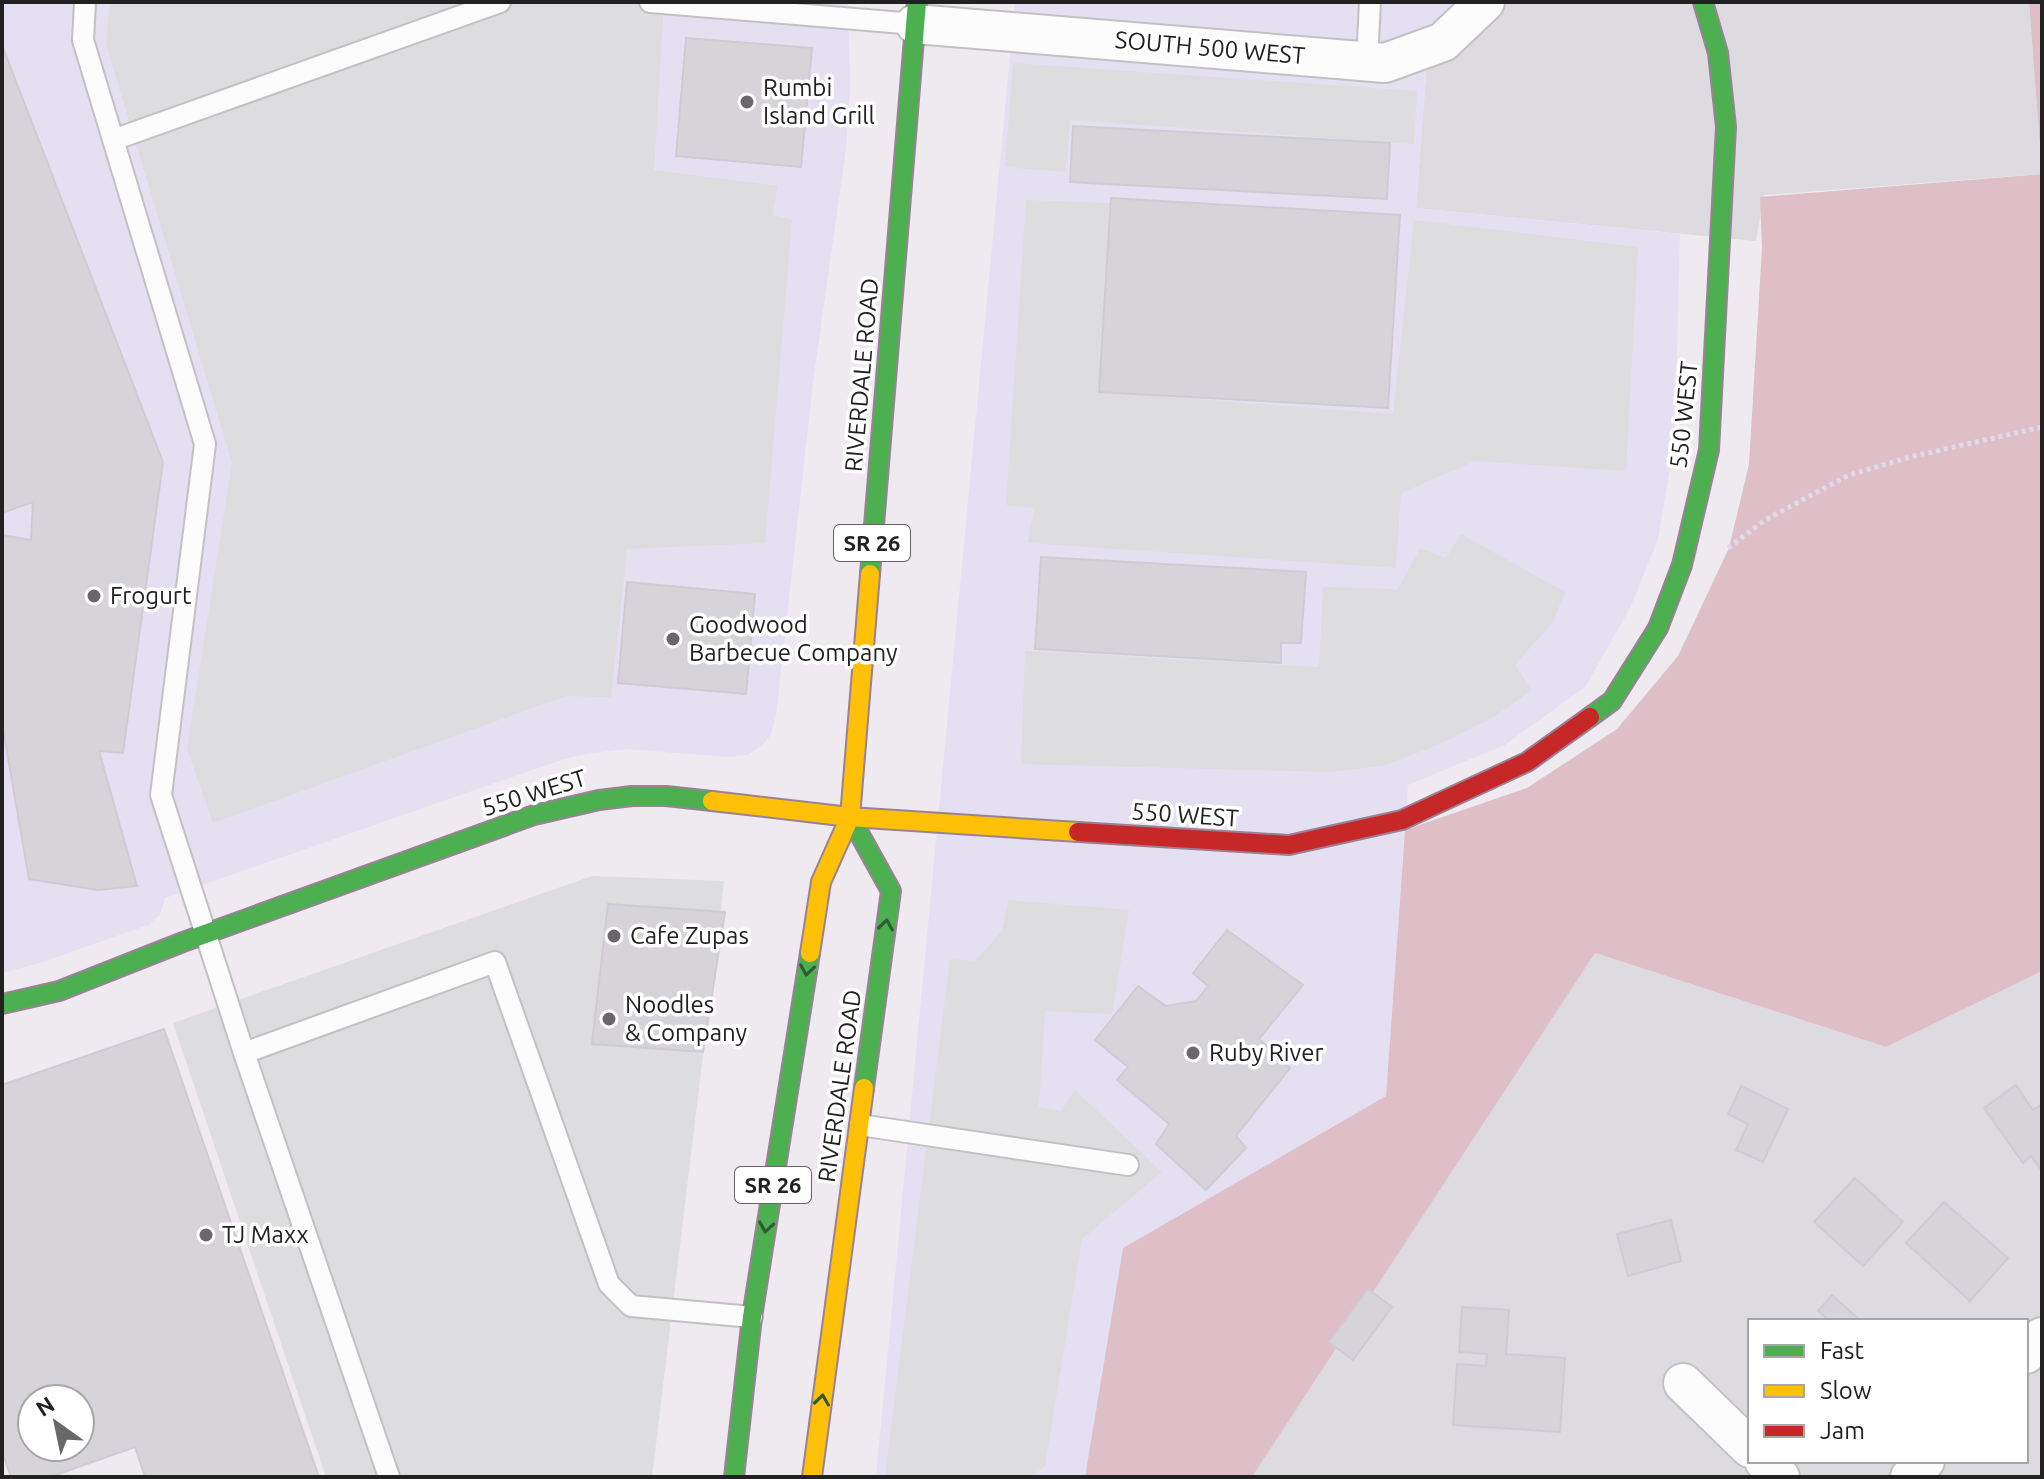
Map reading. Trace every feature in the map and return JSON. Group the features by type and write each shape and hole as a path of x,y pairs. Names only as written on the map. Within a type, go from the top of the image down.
{"street":[{"name":"SOUTH 500 WEST","path":"916,13 1385,63 1443,42 1485,2"},
{"name":"550 WEST","path":"18,1002 519,821 577,802 606,797 636,794 666,796 850,817 1289,845 1402,820 1527,762 1612,701 1658,628 1682,565 1709,450 1726,127 1718,53 1703,2"},
{"name":"RIVERDALE ROAD","path":"734,1477 752,1317 819,893 850,817 916,13"},
{"name":"RIVERDALE ROAD","path":"812,1477 891,891 850,817"},
{"path":"2,1019 18,1002"},
{"path":"2028,1352 2042,1337"},
{"path":"1683,1383 1748,1446"}],"lane":[{"path":"85,2 83,40 205,444 161,795 244,1053 389,1477"},
{"path":"113,140 500,2"},
{"path":"650,2 916,13"},
{"path":"1367,61 1370,2"},
{"path":"244,1053 495,962 609,1284 631,1306 752,1317"},
{"path":"860,1125 1128,1165"}],"path":[{"path":"1682,565 1729,548 1765,520 1849,475 1910,457 2042,427"}],"shaded area":[{"path":"2,2 848,2 850,88 846,149 813,383 776,716 771,734 763,745 747,755 726,757 628,749 564,759 165,898 160,915 148,925 2,973"},
{"path":"110,2 664,2 654,170 778,186 772,215 792,220 765,543 627,549 611,697 566,696 213,823 187,749 232,463 106,44"},
{"path":"1015,2 1461,2 1429,33 1416,208 1680,234 1675,440 1658,539 1631,606 1586,686 1505,745 1408,785 1386,1096 1123,1248 1085,1477 876,1477"},
{"path":"1461,2 2029,2 2042,174 1764,195 1756,241 1416,208 1429,33"},
{"path":"2029,2 2042,2 2042,174"},
{"path":"1013,63 1417,91 1414,144 1070,120 1066,172 1005,167"},
{"path":"2042,174 2042,971 1886,1047 1595,953 1252,1477 1085,1477 1123,1248 1386,1096 1405,830 1527,788 1617,729 1678,656 1729,548 1749,464 1762,248 1760,197"},
{"path":"1026,200 1136,204 1130,394 1393,414 1414,220 1638,247 1626,471 1475,461 1401,493 1396,568 1028,543 1034,508 1006,505"},
{"path":"1461,534 1565,592 1553,622 1515,665 1532,690 1494,717 1440,744 1386,765 1331,772 1021,764 1025,651 1319,667 1323,587 1398,589 1420,548 1446,558"},
{"path":"592,876 724,881 652,1477 326,1477 173,1023"},
{"path":"1008,900 1129,910 1112,1014 1045,1011 1039,1107 1061,1111 1075,1090 1162,1172 1082,1239 1045,1466 1031,1477 885,1477 950,959 975,961 1002,931"},
{"path":"1595,953 1886,1047 2042,971 2042,1477 1252,1477"}],"building":[{"path":"686,38 812,48 801,167 676,156"},
{"path":"2,45 163,462 123,753 99,751 137,886 98,890 29,879 2,735 2,535 31,540 33,502 2,513"},
{"path":"1073,126 1390,143 1387,199 1070,182"},
{"path":"1111,198 1400,215 1388,408 1099,392"},
{"path":"1041,557 1306,572 1301,643 1281,643 1281,663 1035,649"},
{"path":"627,582 755,594 746,694 618,683"},
{"path":"608,904 725,912 703,1052 592,1044"},
{"name":"Ruby River","path":"1227,930 1303,985 1259,1039 1290,1068 1236,1136 1246,1148 1206,1190 1156,1144 1169,1124 1117,1080 1128,1067 1095,1040 1138,986 1166,1006 1196,1001 1208,986 1193,973"},
{"path":"164,1029 319,1477 145,1477 135,1447 96,1461 96,1383 16,1383 16,1463 90,1463 50,1477 11,1477 2,1452 2,1085"},
{"path":"2016,1085 2033,1110 2042,1104 2042,1171 2031,1156 2023,1163 1984,1108"},
{"path":"1741,1086 1788,1109 1763,1162 1736,1150 1748,1124 1728,1114"},
{"path":"1855,1178 1903,1222 1863,1266 1814,1222"},
{"path":"1944,1202 2008,1258 1970,1301 1906,1243"},
{"path":"1671,1220 1681,1261 1628,1276 1617,1234"},
{"path":"1368,1289 1392,1307 1353,1360 1329,1342"},
{"path":"1832,1295 1859,1319 1828,1319 1818,1311"},
{"path":"1462,1307 1509,1310 1506,1354 1565,1358 1560,1432 1453,1425 1457,1364 1486,1366 1487,1354 1459,1352"}],"traffic: fast":[{"path":"870,574 917,2"},
{"path":"1590,717 1612,701 1658,628 1682,565 1709,450 1726,127 1718,53 1703,2"},
{"path":"2,1004 59,991 183,942 534,815 632,796 712,801"},
{"path":"850,817 891,891 864,1088"},
{"path":"734,1477 752,1317 810,953"}],"traffic: slow":[{"path":"810,953 821,882 850,817 870,574"},
{"path":"712,801 850,817 1078,832"},
{"path":"812,1477 864,1088"}],"traffic: jam":[{"path":"1078,832 1289,845 1402,820 1527,762 1590,717"}],"place":[{"name":"Rumbi Island Grill","path":"747,102"},
{"name":"Frogurt","path":"94,596"},
{"name":"Goodwood Barbecue Company","path":"673,639"},
{"name":"Cafe Zupas","path":"614,936"},
{"name":"Noodles & Company","path":"609,1019"},
{"name":"Ruby River","path":"1193,1053"},
{"name":"TJ Maxx","path":"206,1235"}]}
